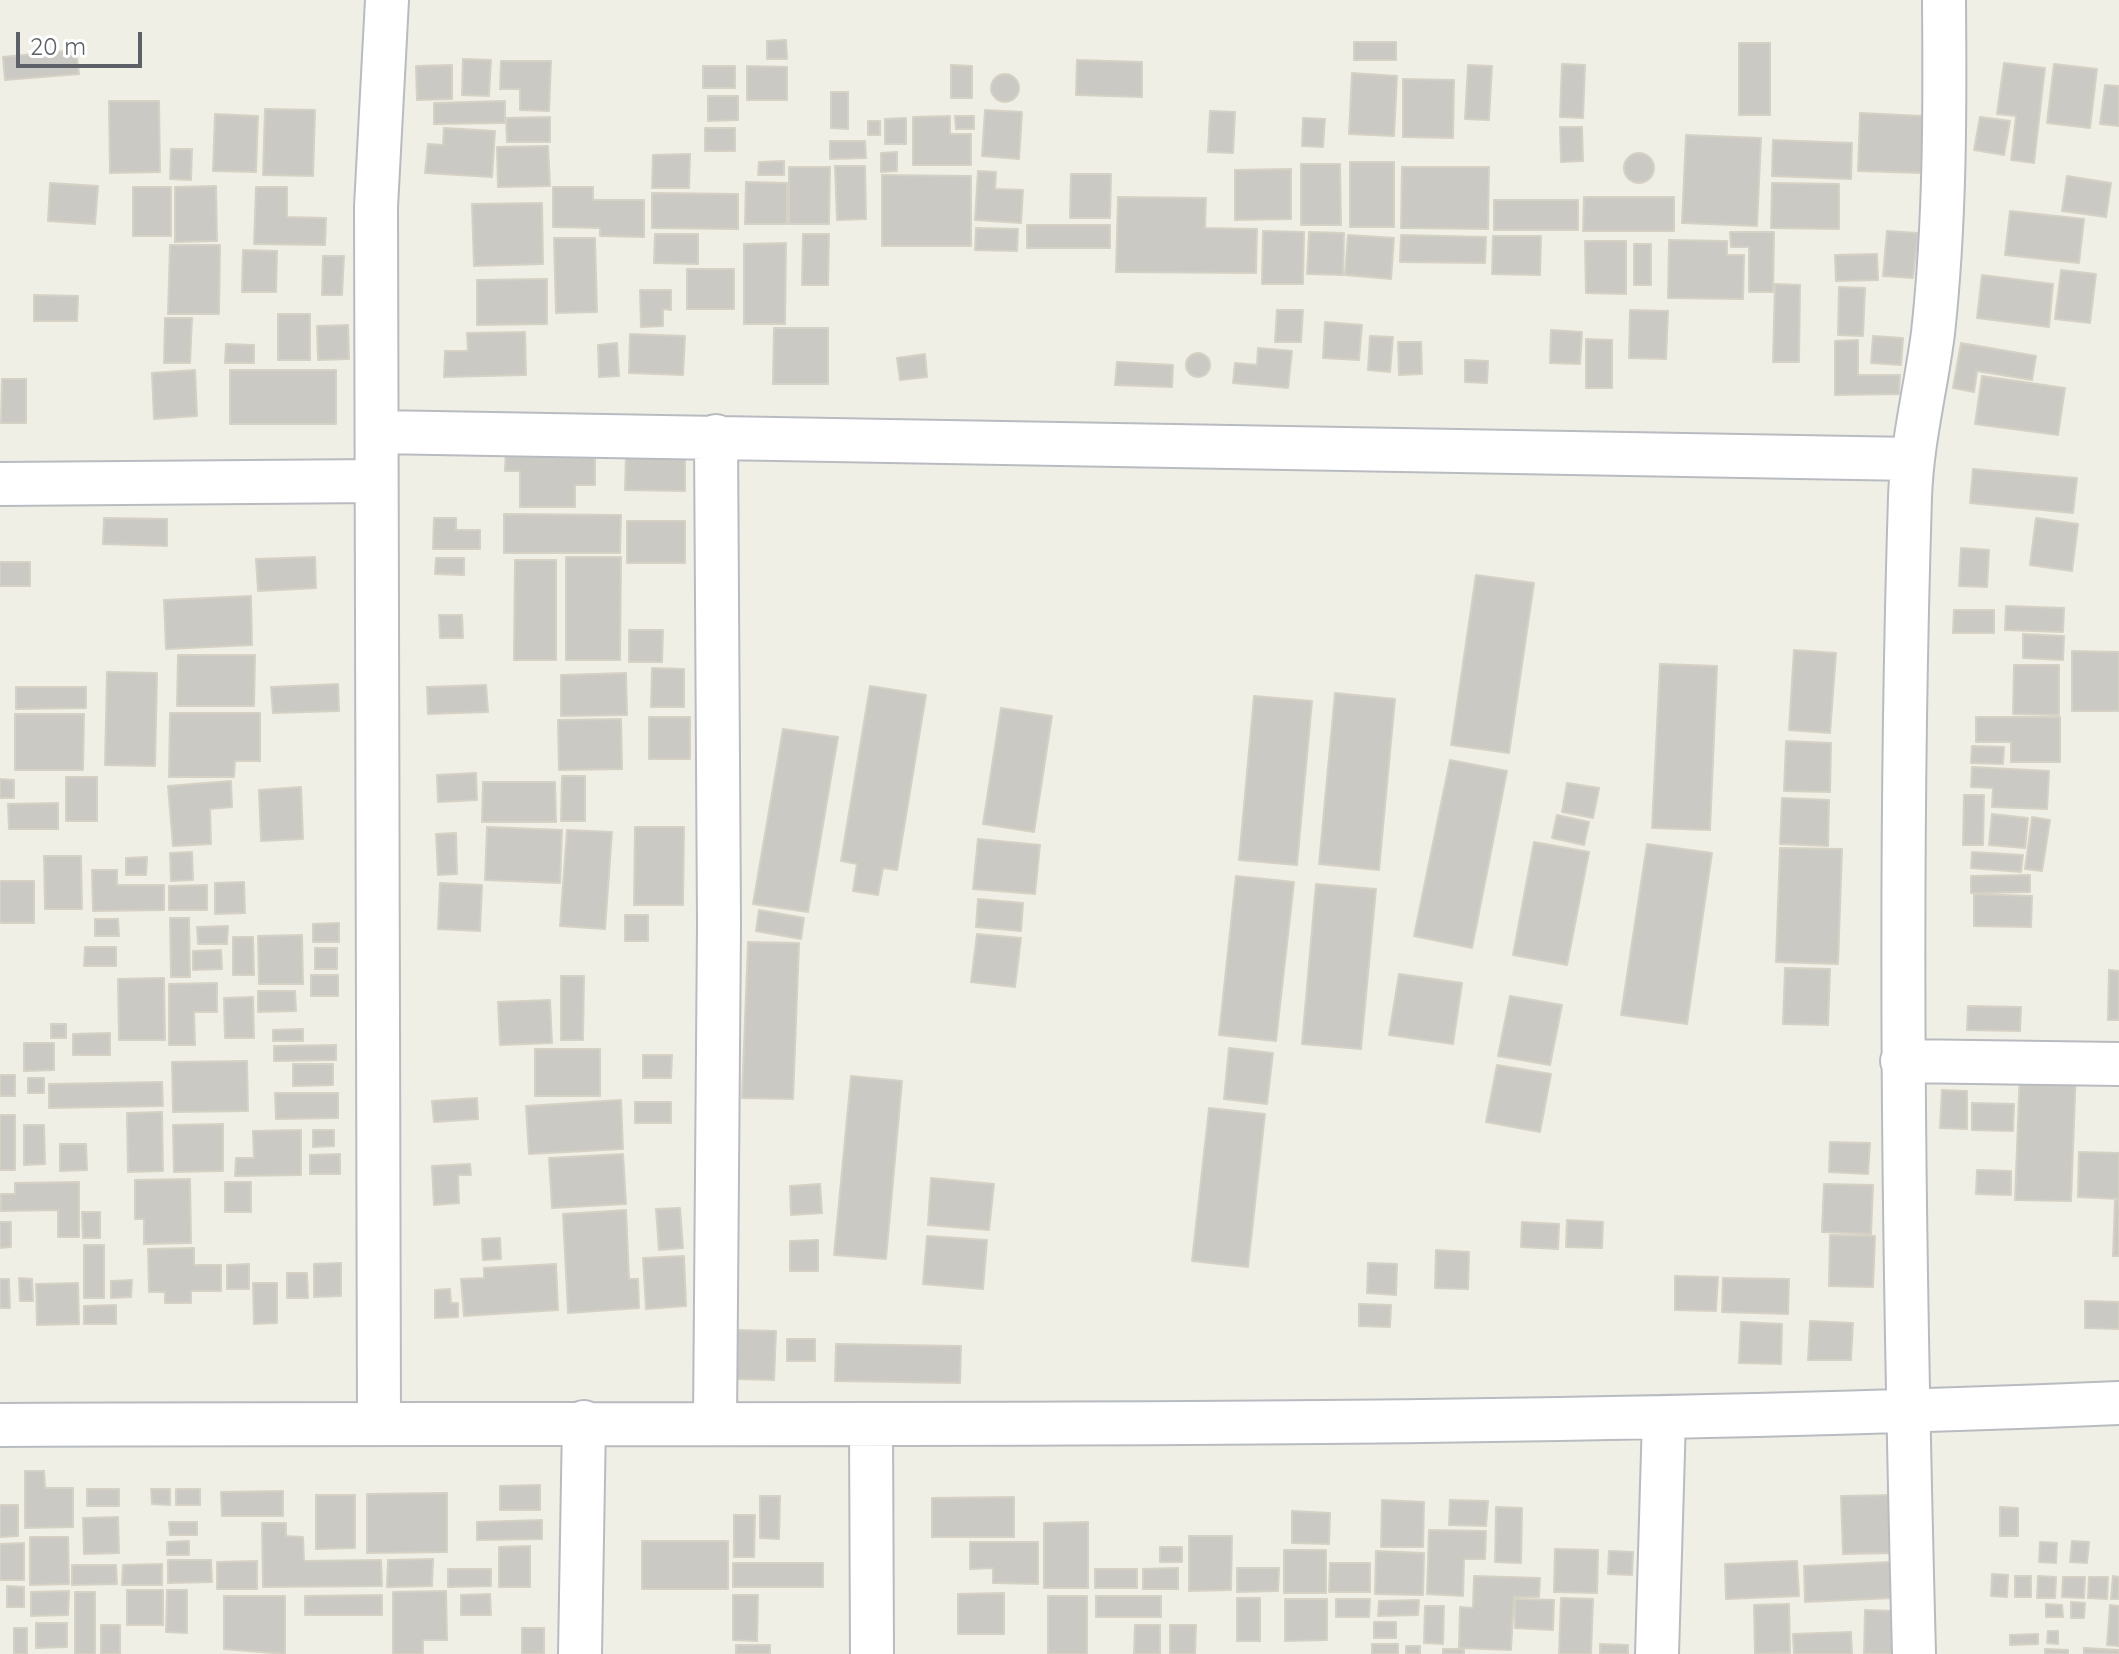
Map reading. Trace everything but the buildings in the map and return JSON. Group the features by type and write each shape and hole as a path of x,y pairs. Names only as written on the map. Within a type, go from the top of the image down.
{"street":[{"path":"379,1423 376,207 387,0"},
{"path":"1914,1654 1902,1061 1902,774 1912,459 1933,332 1945,117 1944,0"},
{"path":"378,432 1912,459"},
{"path":"715,1423 719,924 716,436"},
{"path":"0,484 376,481"},
{"path":"1902,1061 2119,1064"},
{"path":"0,1425 871,1424 1664,1418 2119,1403"},
{"path":"1657,1654 1664,1418"},
{"path":"580,1654 584,1422"},
{"path":"871,1424 872,1654"}]}
